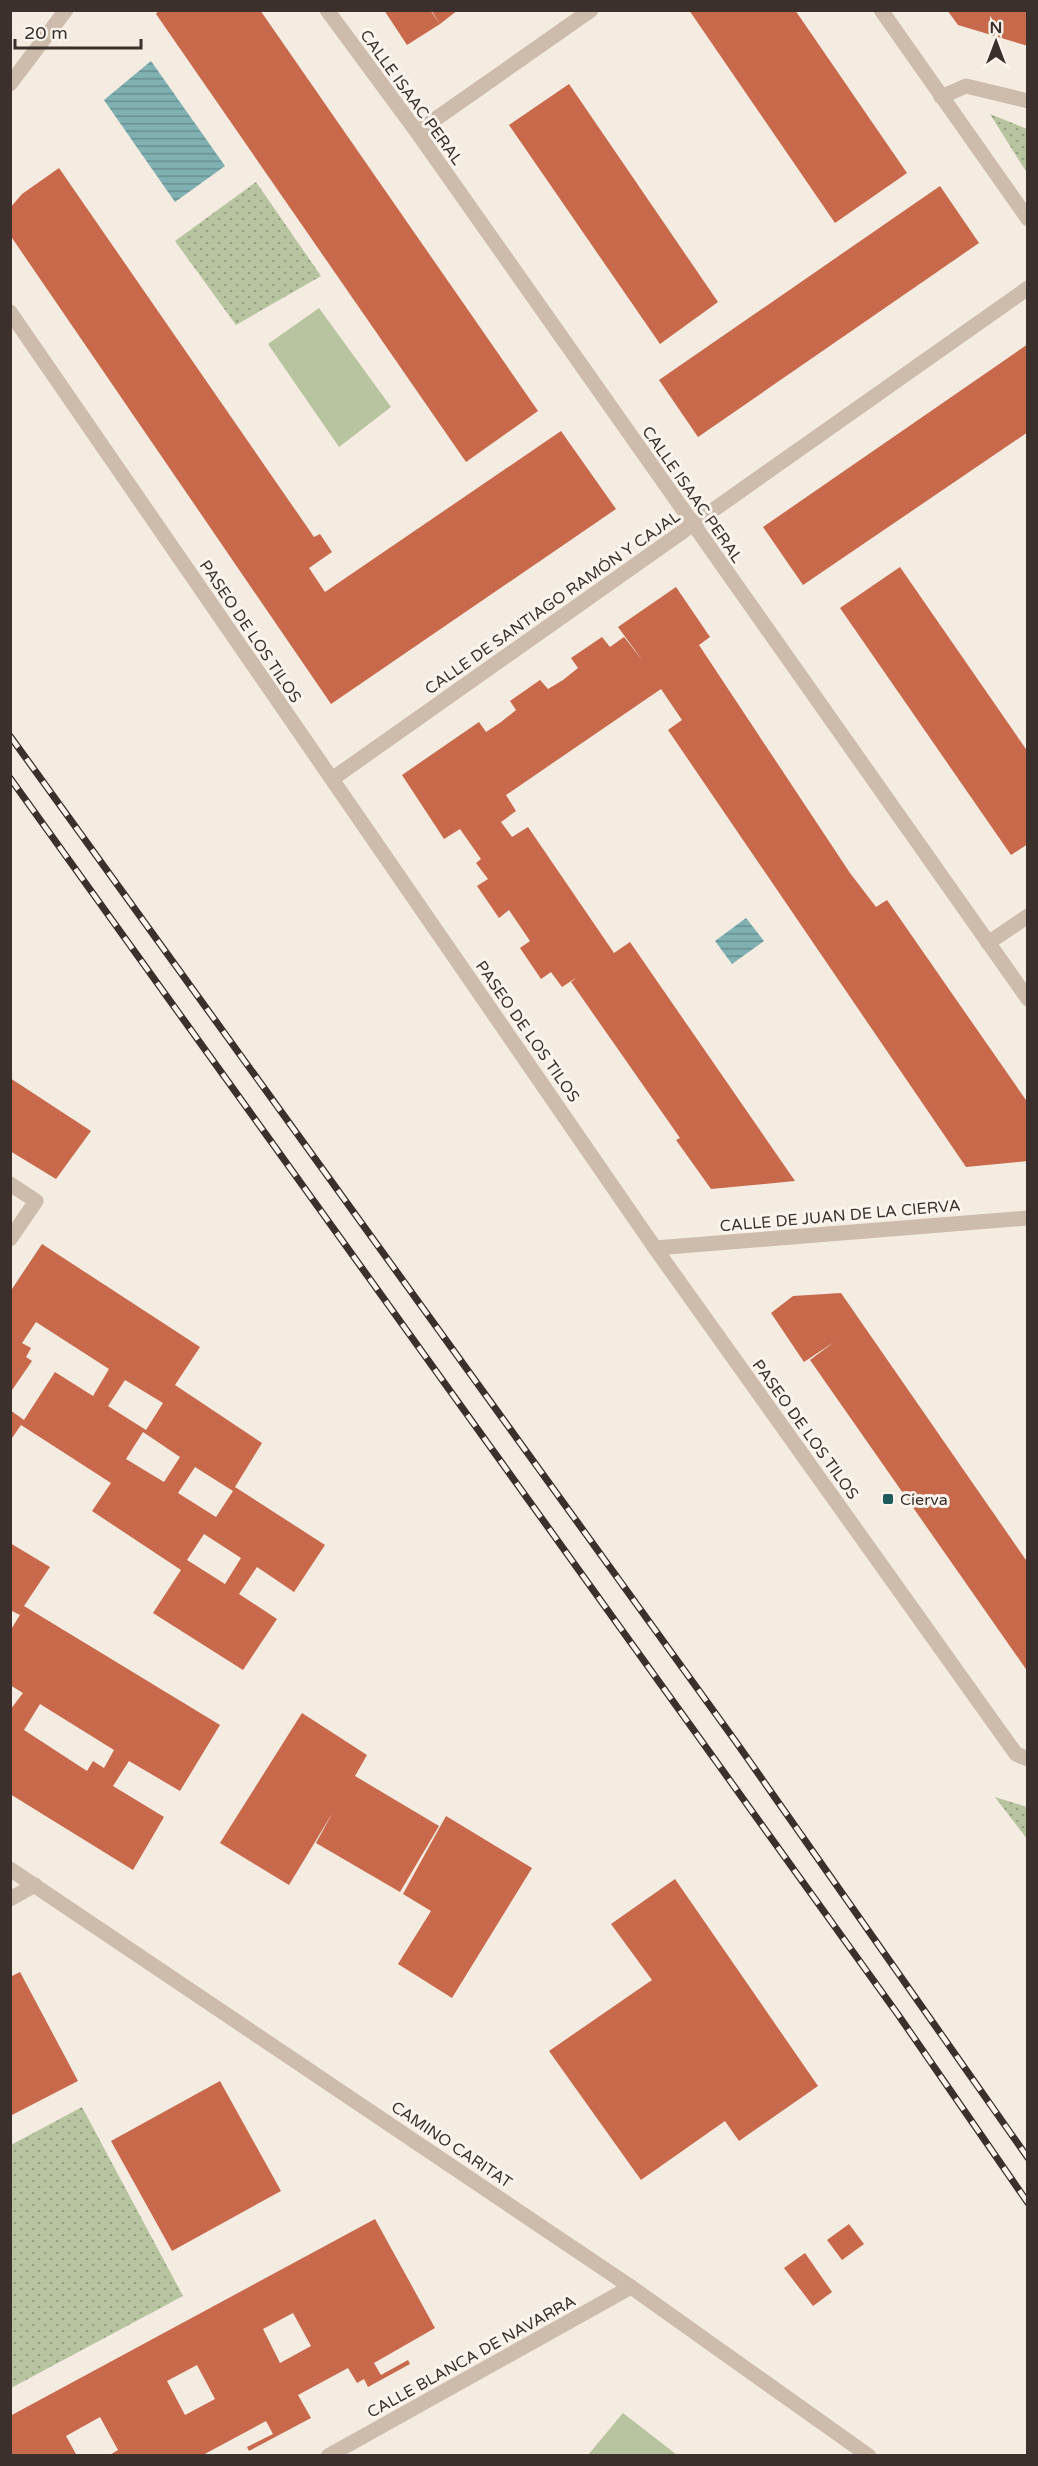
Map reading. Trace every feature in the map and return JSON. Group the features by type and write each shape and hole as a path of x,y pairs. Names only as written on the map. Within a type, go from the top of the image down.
{"street":[{"path":"10,84 66,10"},
{"name":"CALLE ISAAC PERAL","path":"327,10 417,132 1028,999"},
{"path":"417,132 591,10"},
{"path":"881,10 1028,219"},
{"path":"941,97 966,86 1028,101"},
{"name":"CALLE DE SANTIAGO RAMÓN Y CAJAL","path":"332,779 1028,288"},
{"name":"PASEO DE LOS TILOS","path":"10,312 655,1248 1016,1754 1028,1759"},
{"path":"987,943 1028,916"},
{"path":"10,1184 36,1201 10,1239"},
{"name":"CALLE DE JUAN DE LA CIERVA","path":"655,1248 1028,1218"},
{"name":"CAMINO CARITAT","path":"10,1869 631,2288 869,2456"},
{"path":"10,1899 35,1885"},
{"name":"CALLE BLANCA DE NAVARRA","path":"328,2456 631,2288"}],"green space":[{"path":"990,114 1027,129 1027,173"},
{"path":"256,182 321,276 236,325 175,241"},
{"path":"319,308 391,407 339,447 268,344"},
{"path":"995,1797 1027,1807 1027,1839"},
{"path":"82,2107 183,2296 11,2388 11,2145"},
{"path":"623,2413 677,2455 588,2455"}],"water":[{"path":"151,61 225,166 175,202 104,100"},
{"path":"746,918 764,941 732,964 715,941"}],"building":[{"path":"159,10 260,10 538,411 466,462 156,14"},
{"path":"384,10 430,10 440,24 407,45"},
{"path":"431,10 458,10 440,24"},
{"path":"689,10 795,10 907,173 835,223"},
{"path":"947,10 1028,10 1028,46 958,25"},
{"path":"569,84 718,302 660,344 509,125"},
{"path":"59,168 314,537 320,534 332,552 309,568 325,592 561,431 616,509 331,704 10,235 10,208 22,194"},
{"path":"940,186 979,243 698,437 659,380"},
{"path":"1028,344 1028,432 803,585 763,527"},
{"path":"900,567 1028,752 1028,844 1011,855 840,608"},
{"path":"676,587 710,637 699,645 850,873 876,907 887,900 1028,1103 1028,1161 966,1167 668,730 682,720 661,689 506,795 516,811 501,822 512,837 528,827 614,953 630,942 795,1181 711,1189 676,1140 680,1138 571,982 577,977 562,987 551,972 541,979 520,948 530,941 509,910 499,918 477,886 488,879 476,863 481,859 460,829 444,839 402,775 479,722 486,732 501,722 516,710 510,701 540,680 548,689 563,680 578,668 571,658 602,637 610,647 624,637 643,661 618,627"},
{"path":"10,1078 91,1131 56,1179 10,1151"},
{"path":"42,1244 200,1347 175,1385 262,1443 235,1487 325,1545 294,1592 257,1567 239,1594 277,1619 243,1670 153,1613 181,1570 92,1511 111,1483 21,1425 10,1441 10,1410 24,1420 55,1372 93,1396 109,1369 36,1322 22,1343 31,1348 26,1357 32,1361 10,1393 10,1292","holes":["125,1380 163,1403 146,1430 108,1406","143,1432 180,1457 164,1482 126,1459","195,1467 233,1491 216,1517 178,1493","204,1534 241,1558 225,1584 187,1560"]},
{"path":"841,1293 1028,1563 1028,1672 810,1360 834,1342 804,1362 771,1313 793,1296"},
{"path":"10,1543 50,1567 24,1606 220,1725 180,1791 129,1761 113,1786 164,1817 133,1870 10,1794 10,1710 23,1693 10,1685 10,1631 20,1615 10,1610","holes":["40,1704 114,1750 104,1768 93,1761 87,1771 24,1730"]},
{"path":"302,1713 367,1755 355,1776 439,1826 400,1892 316,1843 333,1812 289,1885 220,1843"},
{"path":"446,1816 532,1868 452,1998 398,1964 431,1911 403,1894"},
{"path":"675,1879 818,2086 739,2141 725,2121 641,2180 549,2051 652,1980 611,1924"},
{"path":"20,1972 78,2081 10,2116 10,1977"},
{"path":"220,2081 281,2191 172,2251 111,2141"},
{"path":"375,2219 435,2328 374,2363 381,2375 408,2360 410,2364 368,2387 364,2379 357,2383 348,2368 298,2395 311,2418 249,2451 247,2447 273,2434 266,2421 201,2456 108,2456 118,2450 100,2417 66,2436 77,2456 10,2456 10,2416","holes":["293,2313 311,2346 280,2363 263,2329","197,2365 215,2399 185,2415 167,2381"]},
{"path":"849,2224 864,2244 842,2260 827,2240"},
{"path":"805,2253 832,2292 813,2306 784,2268"}],"railway":[{"path":"10,736 736,1742 1028,2158"},
{"path":"10,778 899,2016 1028,2203"}],"place":[{"name":"Cierva","path":"888,1499"}]}
